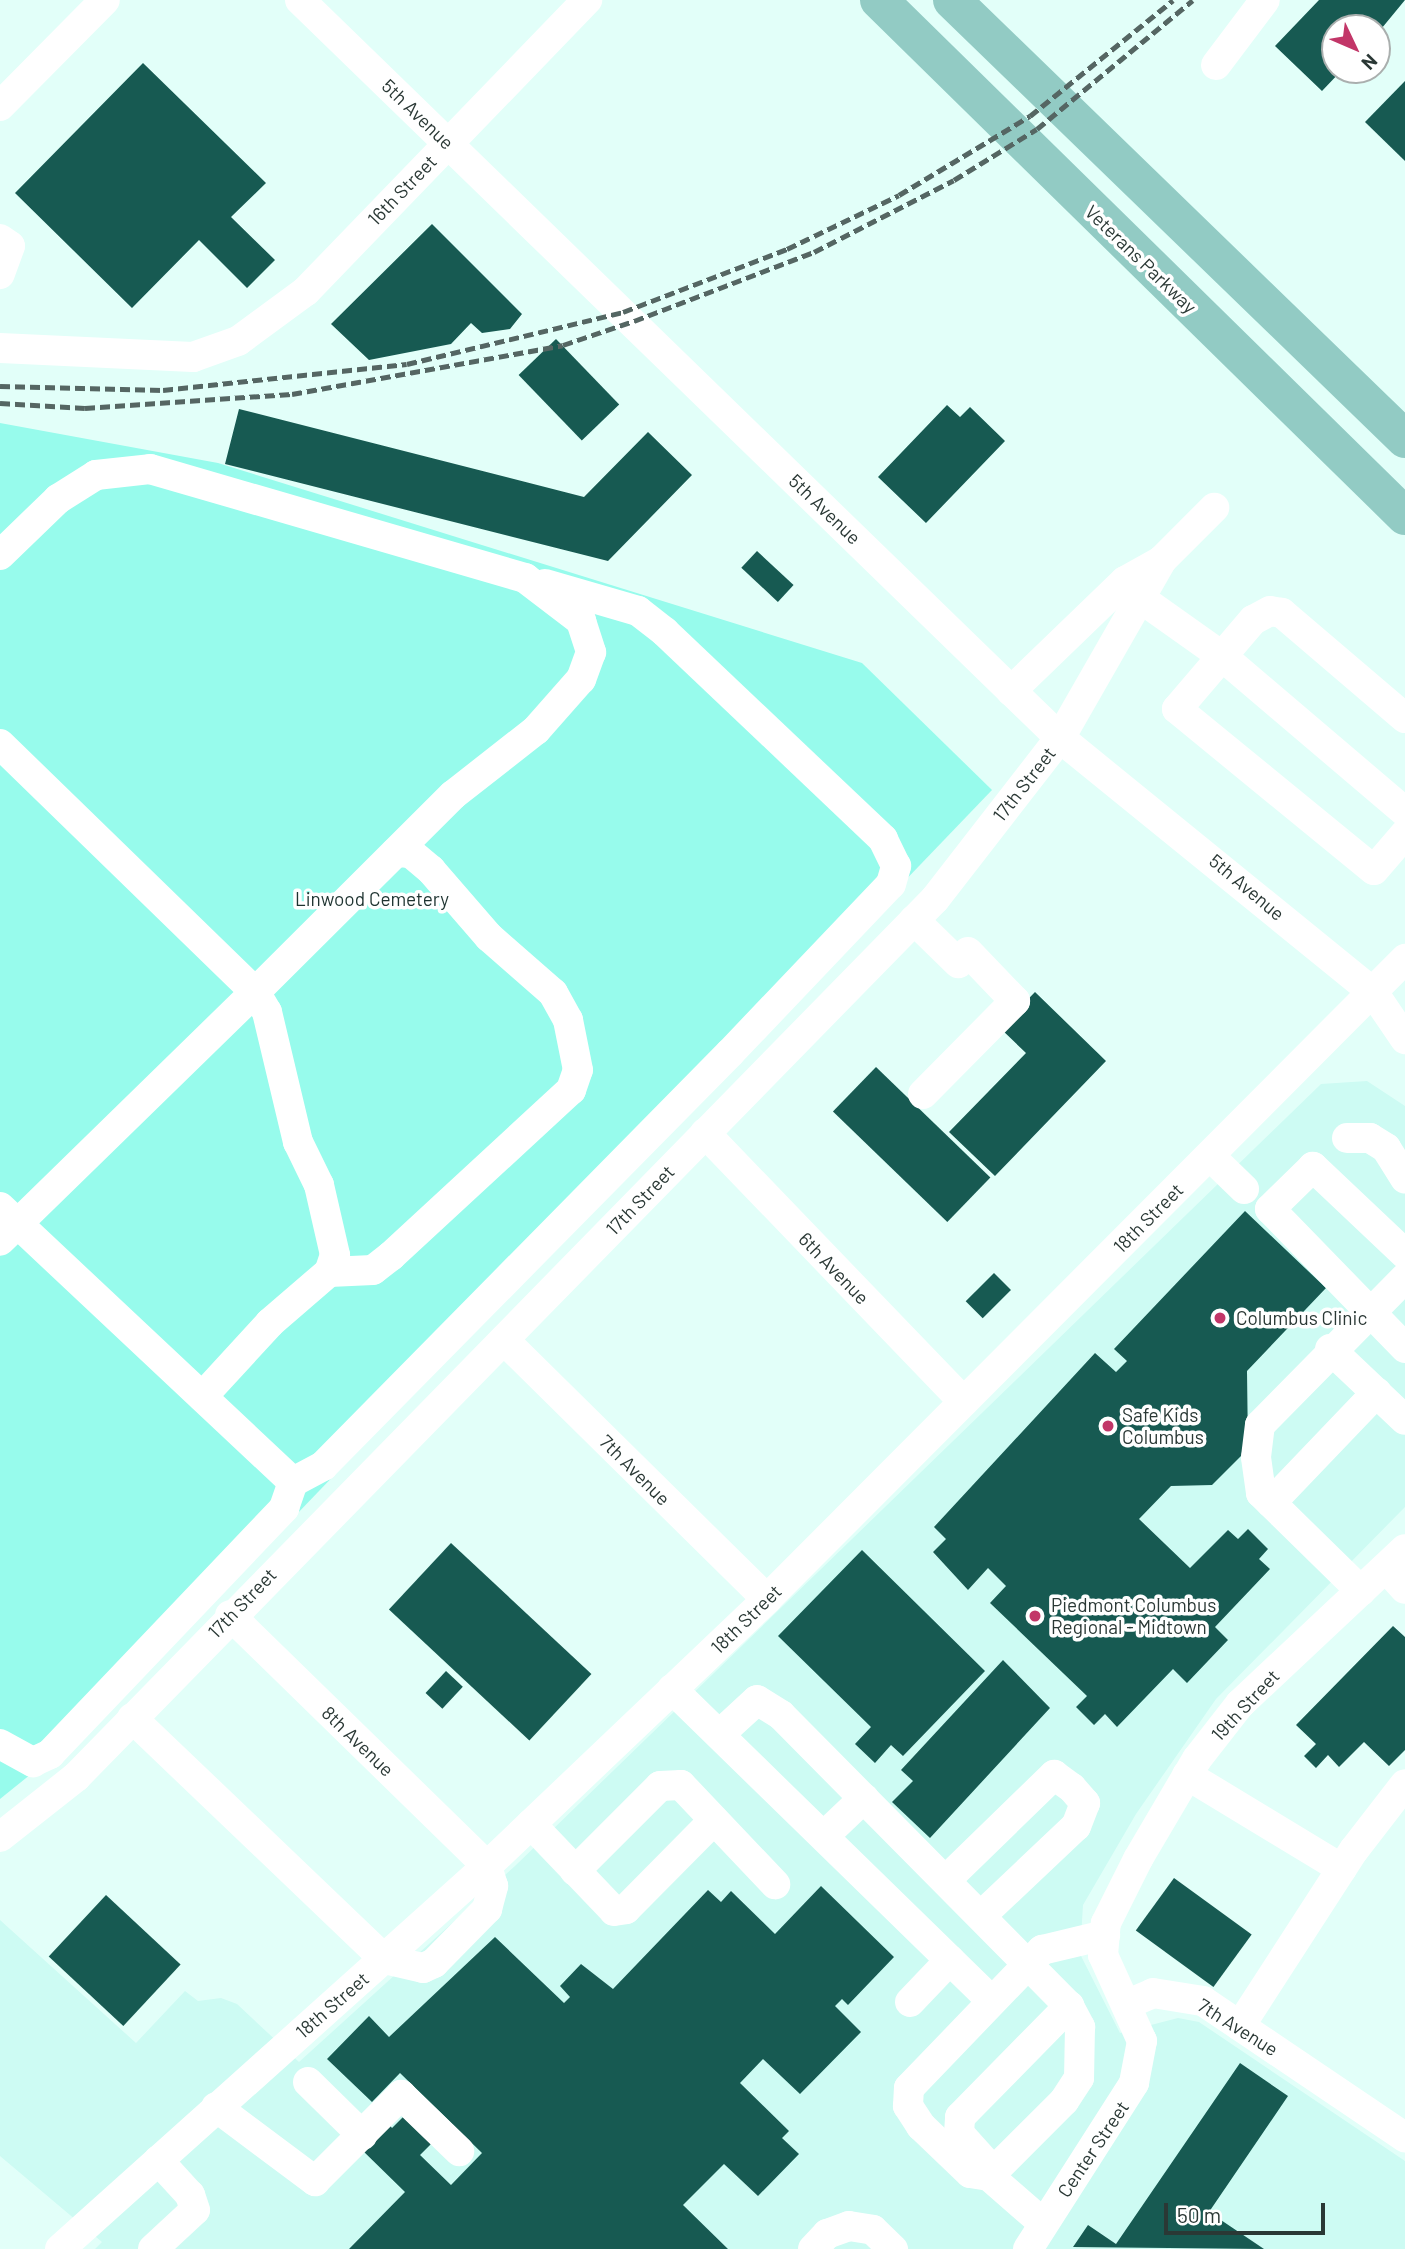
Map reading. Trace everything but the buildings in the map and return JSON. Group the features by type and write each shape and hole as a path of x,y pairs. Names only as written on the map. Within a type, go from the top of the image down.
{"main road":[{"name":"Veterans Parkway","path":"878,0 1405,516"},
{"path":"965,13 1405,439"}],"street":[{"path":"0,106 105,0"},
{"name":"5th Avenue","path":"300,0 1060,738 1373,992 1405,1039"},
{"name":"16th Street","path":"0,348 193,358 238,341 306,291 587,0"},
{"path":"1216,65 1265,0"},
{"path":"0,239 10,246 0,274"},
{"path":"0,555 58,499 96,474 150,469 638,611 883,839 896,866 891,884 730,1053 323,1466 293,1482 284,1508 50,1754 33,1762 0,1744"},
{"name":"17th Street","path":"0,1837 76,1777 230,1615 504,1340 914,920 1060,738 1162,560 1214,508"},
{"path":"1011,691 1125,581 1162,560"},
{"path":"293,1482 202,1396 6,1224 255,992 453,795 536,730 581,679 590,652 581,621 525,578"},
{"path":"1140,598 1223,657 1405,812"},
{"path":"1405,718 1282,613 1253,620 1177,709 1374,870 1405,834"},
{"path":"0,744 255,992 267,1012 298,1142 319,1185 335,1255 329,1272 270,1323 202,1396"},
{"path":"329,1272 373,1270 571,1090 578,1070 568,1020 553,993 489,937 431,870 411,853 396,852"},
{"path":"914,920 1015,1001 923,1094"},
{"name":"18th Street","path":"60,2249 487,1866 767,1599 1211,1157 1405,959"},
{"name":"6th Avenue","path":"705,1133 964,1402"},
{"path":"1347,1138 1370,1138 1386,1147 1405,1179"},
{"path":"1211,1157 1244,1189"},
{"path":"1405,1254 1313,1167 1270,1209 1405,1348"},
{"path":"1361,1591 1271,1503 1257,1480 1260,1425 1331,1349 1405,1278"},
{"name":"7th Avenue","path":"504,1340 767,1599"},
{"path":"1331,1349 1405,1420"},
{"path":"1271,1503 1377,1392"},
{"name":"19th Street","path":"1105,1935 1122,1891 1187,1775 1240,1704 1361,1591 1399,1569"},
{"name":"8th Avenue","path":"230,1615 487,1866"},
{"path":"673,1689 990,1999"},
{"path":"720,1734 757,1700 864,1798 1069,2006 1081,2039 1073,2090 989,2176"},
{"path":"132,1718 384,1959"},
{"path":"946,1880 1054,1775 1072,1788 1085,1803 1076,1826 982,1915"},
{"path":"1187,1775 1342,1869"},
{"path":"1241,2026 1342,1869 1405,1784"},
{"path":"575,1871 660,1786 681,1785 775,1884"},
{"path":"824,1836 864,1798"},
{"path":"531,1824 614,1911 626,1909 714,1820"},
{"path":"1043,2223 989,2176 970,2173 913,2117 909,2088 922,2070 1027,1962 1059,1942 1105,1935 1103,1955 1130,2003"},
{"path":"910,2002 950,1960"},
{"name":"7th Avenue","path":"1130,2003 1153,1993 1178,1994 1241,2026 1404,2134"},
{"name":"Center Street","path":"1028,2249 1134,2083 1142,2041 1130,2003"},
{"path":"989,2176 985,2162 959,2133 960,2117 1069,2006"},
{"path":"308,2082 362,2135"},
{"path":"216,2107 315,2182 401,2095 459,2151"},
{"path":"152,2165 190,2195 190,2205 195,2210 153,2249"},
{"path":"813,2249 827,2234 849,2226 873,2230 893,2249"}],"shaded area":[{"name":"Piedmont Columbus Regional - Midtown","path":"1367,1081 1405,1106 1405,1507 1216,1699 1136,1814 1083,1905 1080,1954 1120,2033 1178,2018 1199,2022 1405,2161 1405,2249 95,2249 102,2242 0,2156 0,1920 136,2043 185,1991 198,2001 221,1998 237,2004 299,2062 515,1866 1321,1084"}],"green space":[{"name":"Linwood Cemetery","path":"0,423 218,463 862,663 992,790 103,1716 0,1799"}],"railway":[{"path":"0,386 163,390 407,364 623,312 787,249 899,195 1030,116 1173,0"},
{"path":"0,403 85,408 292,394 563,345 634,321 814,252 954,180 1037,129 1193,0"}],"place":[{"name":"Columbus Clinic","path":"1220,1318"},
{"name":"Safe Kids Columbus","path":"1108,1426"},
{"name":"Piedmont Columbus Regional - Midtown","path":"1035,1616"}]}
